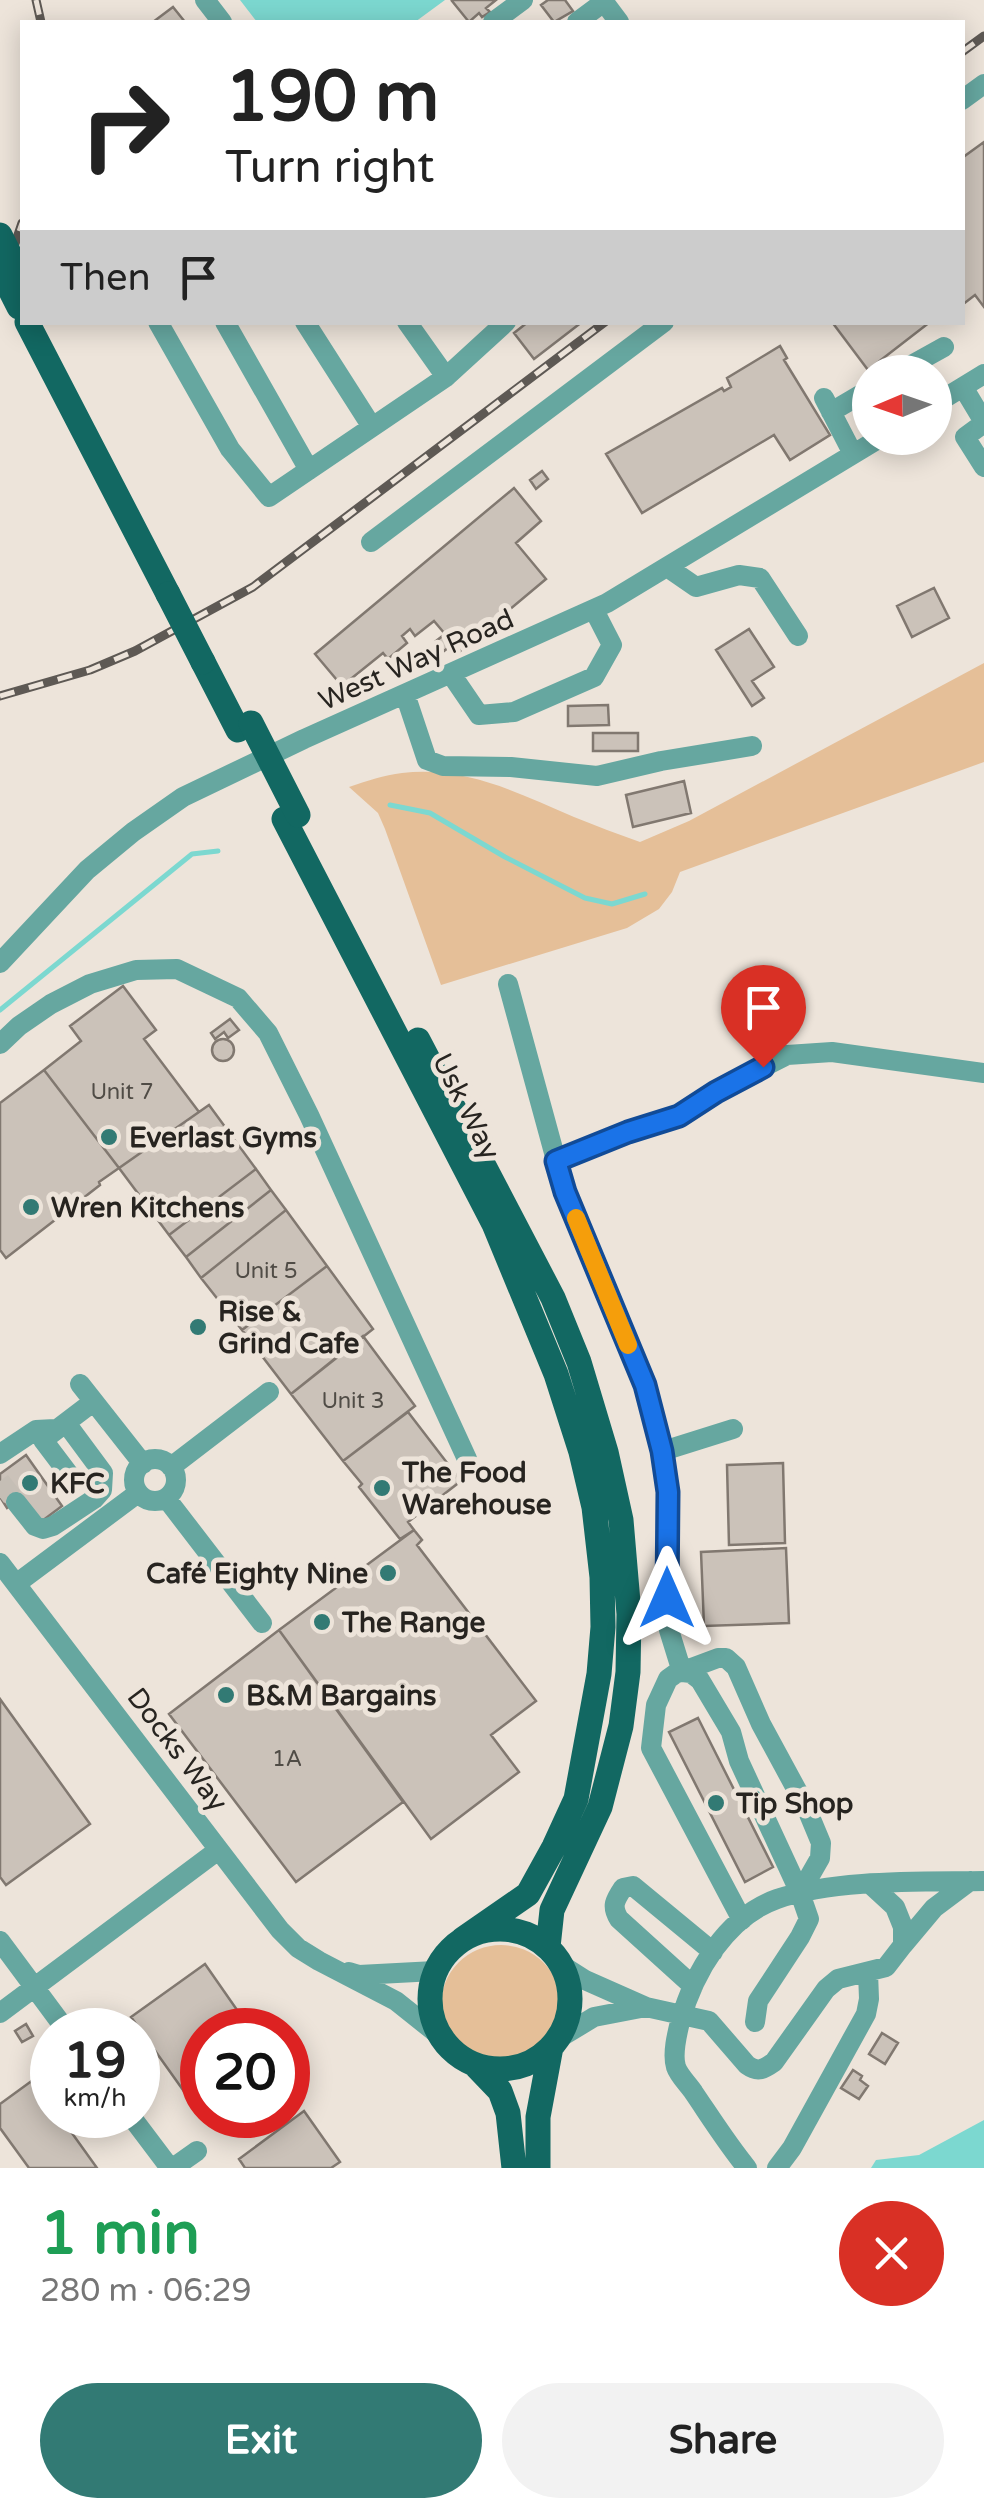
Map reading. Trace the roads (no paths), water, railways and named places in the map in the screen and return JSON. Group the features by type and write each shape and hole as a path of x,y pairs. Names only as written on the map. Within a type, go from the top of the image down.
{"main road":[{"path":"0,235 20,275"},
{"name":"Usk Way","path":"0,270 20,308"},
{"name":"Usk Way","path":"29,325 245,726 494,1224 556,1374 582,1452 594,1507 602,1576 602,1627 599,1674 576,1799 528,1894 463,1939"},
{"name":"Usk Way","path":"46,325 176,594"},
{"name":"Usk Way","path":"291,817 508,1209 553,1298 579,1362 621,1520 629,1614 628,1672 621,1726 600,1807 552,1910 556,1957"},
{"path":"514,2168 508,2113 500,2091 477,2067 456,2055 440,2036 431,2013 435,1971 449,1950 463,1939 486,1930 510,1929 534,1936 556,1957 571,1990 570,2014 556,2042 538,2117 538,2168"},
{"path":"477,2067 515,2069 538,2060 556,2042"}],"street":[{"path":"205,0 220,20"},
{"path":"495,20 523,0"},
{"path":"580,20 604,2 618,20"},
{"path":"160,325 230,449 269,497 446,377 503,325"},
{"path":"227,325 308,470"},
{"path":"307,325 372,427"},
{"path":"409,325 446,377"},
{"path":"372,542 660,325"},
{"path":"928,355 944,346"},
{"path":"952,393 984,374"},
{"path":"963,386 984,422 965,437 984,467"},
{"path":"852,396 828,405 852,452"},
{"name":"West Way Road","path":"0,963 87,870 154,816 200,788 594,610 852,455"},
{"path":"667,567 696,586 738,575 760,578 798,636"},
{"path":"451,674 479,715 514,712 594,677 612,645 594,610"},
{"path":"405,694 427,760 443,766 511,766 597,776 752,746"},
{"path":"0,1044 52,1004 90,984 136,970 177,969 238,998 268,1033 293,1082 467,1459"},
{"path":"508,984 565,1192 645,1385 662,1451 668,1492 670,1630 682,1672"},
{"path":"556,1161 679,1116 787,1055 832,1052 984,1073"},
{"path":"80,1384 143,1464"},
{"path":"171,1467 269,1392"},
{"path":"74,1480 43,1440 93,1402"},
{"path":"0,1454 36,1430 62,1426"},
{"path":"16,1502 35,1526 43,1529 94,1499 102,1490 103,1473 62,1426"},
{"path":"662,1451 733,1428"},
{"path":"161,1460 171,1467 175,1487 166,1498 148,1500 138,1492 134,1480 143,1464 161,1460"},
{"path":"16,1584 138,1492"},
{"path":"166,1498 262,1623"},
{"name":"Docks Way","path":"0,1563 280,1930 298,1948 396,2001 440,2036"},
{"path":"742,1920 652,1748 651,1732 660,1692 668,1679 682,1672 718,1658 726,1658 736,1666 822,1844 820,1858 800,1894"},
{"path":"682,1672 700,1680 731,1732 739,1761 809,1919 758,2001 755,2022"},
{"path":"0,2013 217,1851"},
{"path":"556,1957 585,1980 646,2007 709,2021 747,2065 762,2070 774,2062 826,1989 838,1979 886,1967 934,1908 977,1881"},
{"path":"748,2168 676,2067 677,2035 683,2013 713,1952 742,1920 775,1900 835,1887 977,1881"},
{"path":"870,1884 895,1907 903,1927 903,1945"},
{"path":"693,1986 620,1920 613,1910 614,1901 623,1888 633,1886 713,1952"},
{"path":"0,1940 49,2008"},
{"name":"Docks Way","path":"318,1961 359,1975 435,1971"},
{"path":"777,2168 866,2014 868,1972"},
{"path":"556,2042 594,2017 646,2007"},
{"path":"148,2138 172,2168 197,2151"}],"water":[{"path":"240,0 445,0 418,20 255,20"},
{"path":"984,2120 984,2168 871,2168 876,2160 919,2155"}],"waterway":[{"path":"390,805 430,813 585,898 612,904 645,894"},
{"path":"0,1010 192,854 218,851"}],"tunnel":[{"path":"0,1481 16,1502"}],"railway":[{"path":"36,0 41,20"},
{"path":"965,50 984,36"},
{"path":"0,288 20,229"},
{"path":"0,696 90,670 135,651 253,587 601,325"}],"place":[{"name":"Everlast Gyms","path":"109,1137"},
{"name":"Wren Kitchens","path":"31,1207"},
{"name":"Rise & Grind Cafe","path":"198,1327"},
{"name":"KFC","path":"30,1483"},
{"name":"The Food Warehouse","path":"382,1488"},
{"name":"Café Eighty Nine","path":"388,1573"},
{"name":"The Range","path":"322,1622"},
{"name":"B&M Bargains","path":"226,1695"},
{"name":"Tip Shop","path":"716,1803"}]}
